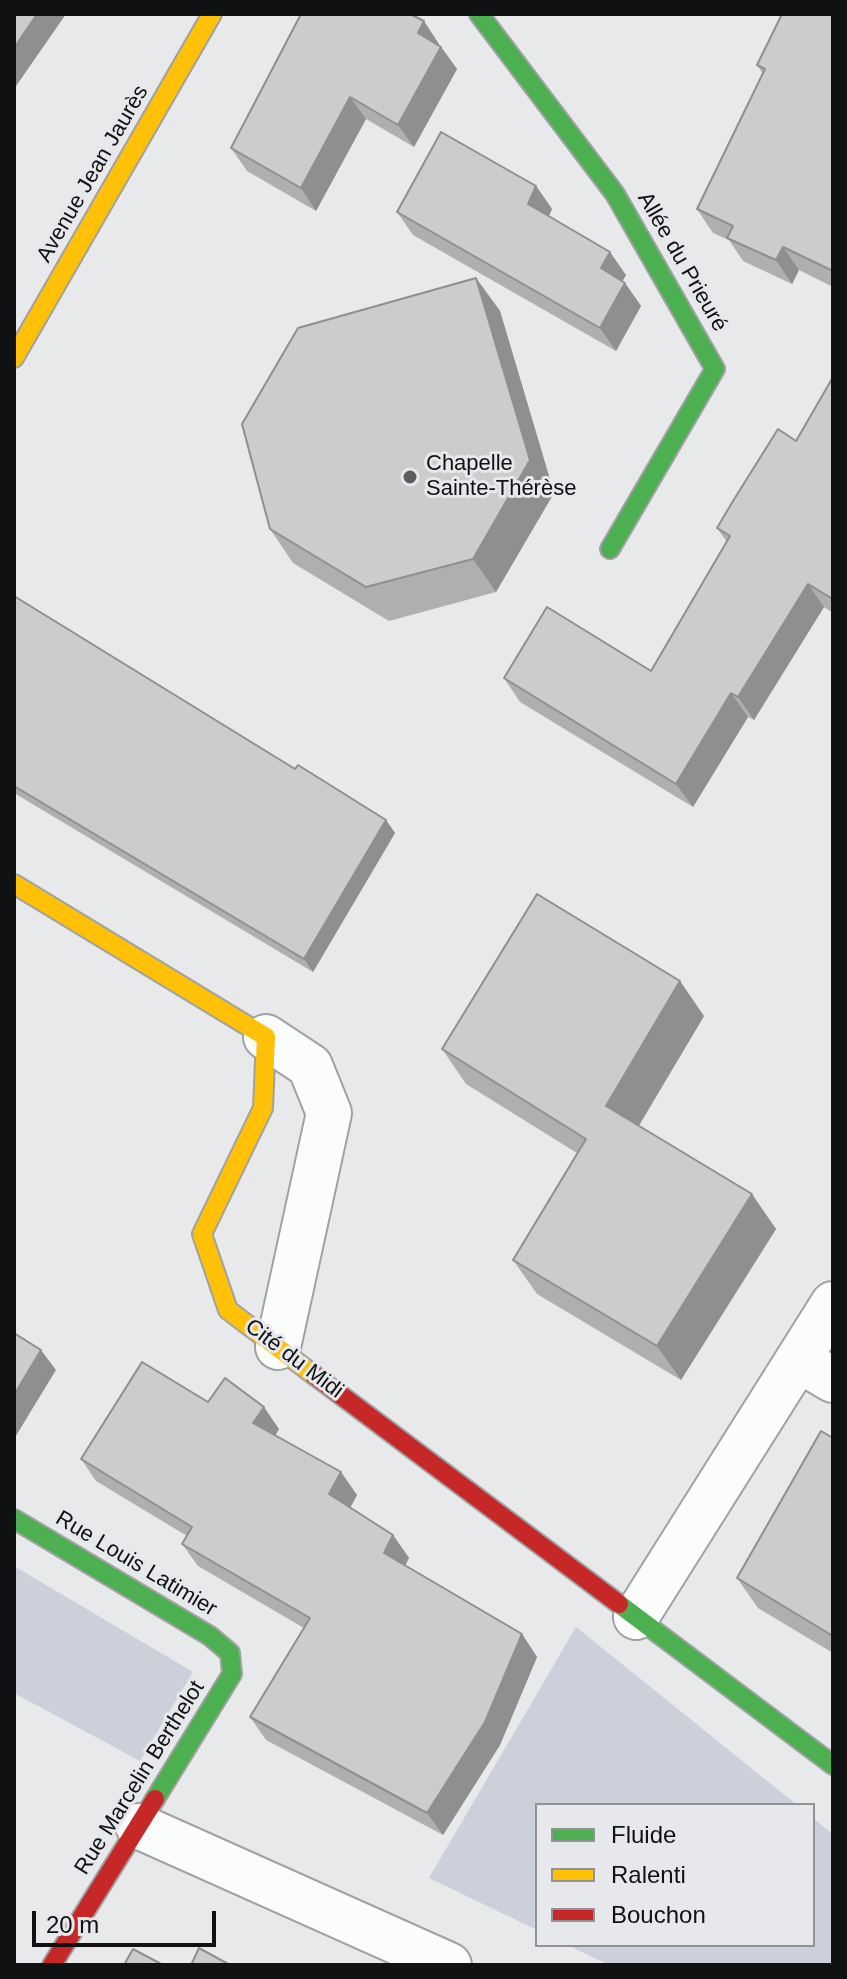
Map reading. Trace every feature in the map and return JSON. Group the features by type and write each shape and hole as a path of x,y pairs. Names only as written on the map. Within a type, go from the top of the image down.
{"street":[{"name":"Avenue Jean Jaurès","path":"14,358 212,14"},
{"name":"Allée du Prieuré","path":"479,14 615,194 715,369 610,549"},
{"path":"14,884 310,1066 329,1113 278,1347"},
{"name":"Cité du Midi","path":"266,1037 263,1108 202,1234 228,1310 833,1765"},
{"path":"636,1617 816,1370 833,1304"},
{"name":"Rue Louis Latimier","path":"14,1519 210,1636 230,1653"},
{"name":"Rue Marcelin Berthelot","path":"52,1965 232,1674 230,1653"},
{"path":"138,1826 449,1965"}],"shaded area":[{"path":"14,1566 193,1672 140,1761 14,1693"},
{"path":"576,1627 795,1803 535,1803 535,1929 429,1878"},
{"path":"815,1820 833,1834 833,1965 609,1965 572,1947 815,1947"}],"building":[{"path":"14,14 37,14 14,48"},
{"path":"301,14 410,14 424,21 418,33 441,47 398,125 350,97 301,188 231,148"},
{"path":"782,14 833,14 833,271 783,247 776,260 727,238 733,226 697,209 765,69 757,65"},
{"path":"441,132 536,186 528,204 610,252 601,268 625,283 600,328 397,212"},
{"name":"Chapelle Sainte-Thérèse","path":"476,278 530,460 473,559 366,587 270,529 242,424 298,328"},
{"path":"833,377 833,599 808,584 738,697 731,693 676,784 504,678 547,607 651,671 730,536 717,528 733,501 778,429 796,441"},
{"path":"14,596 295,769 298,765 386,820 304,959 14,786"},
{"path":"537,894 680,981 606,1106 752,1194 657,1346 513,1260 586,1139 442,1049"},
{"path":"14,1333 41,1350 14,1395"},
{"path":"142,1362 208,1402 225,1378 264,1407 253,1423 341,1472 329,1494 393,1535 384,1553 522,1634 485,1722 427,1813 250,1717 310,1618 182,1544 192,1527 81,1459"},
{"path":"821,1431 833,1438 833,1636 737,1578"},
{"path":"199,1948 230,1965 191,1965"},
{"path":"133,1949 163,1965 124,1965"}],"traffic: fast":[{"path":"479,14 615,194 715,369 610,549"},
{"path":"14,1519 210,1636 230,1653 232,1674 155,1799"},
{"path":"619,1604 833,1765"}],"traffic: slow":[{"path":"14,358 212,14"},
{"path":"14,884 266,1037 263,1108 202,1234 228,1310 314,1375"}],"traffic: jam":[{"path":"314,1375 619,1604"},
{"path":"52,1965 155,1799"}],"place":[{"name":"Chapelle Sainte-Thérèse","path":"410,477"}]}
